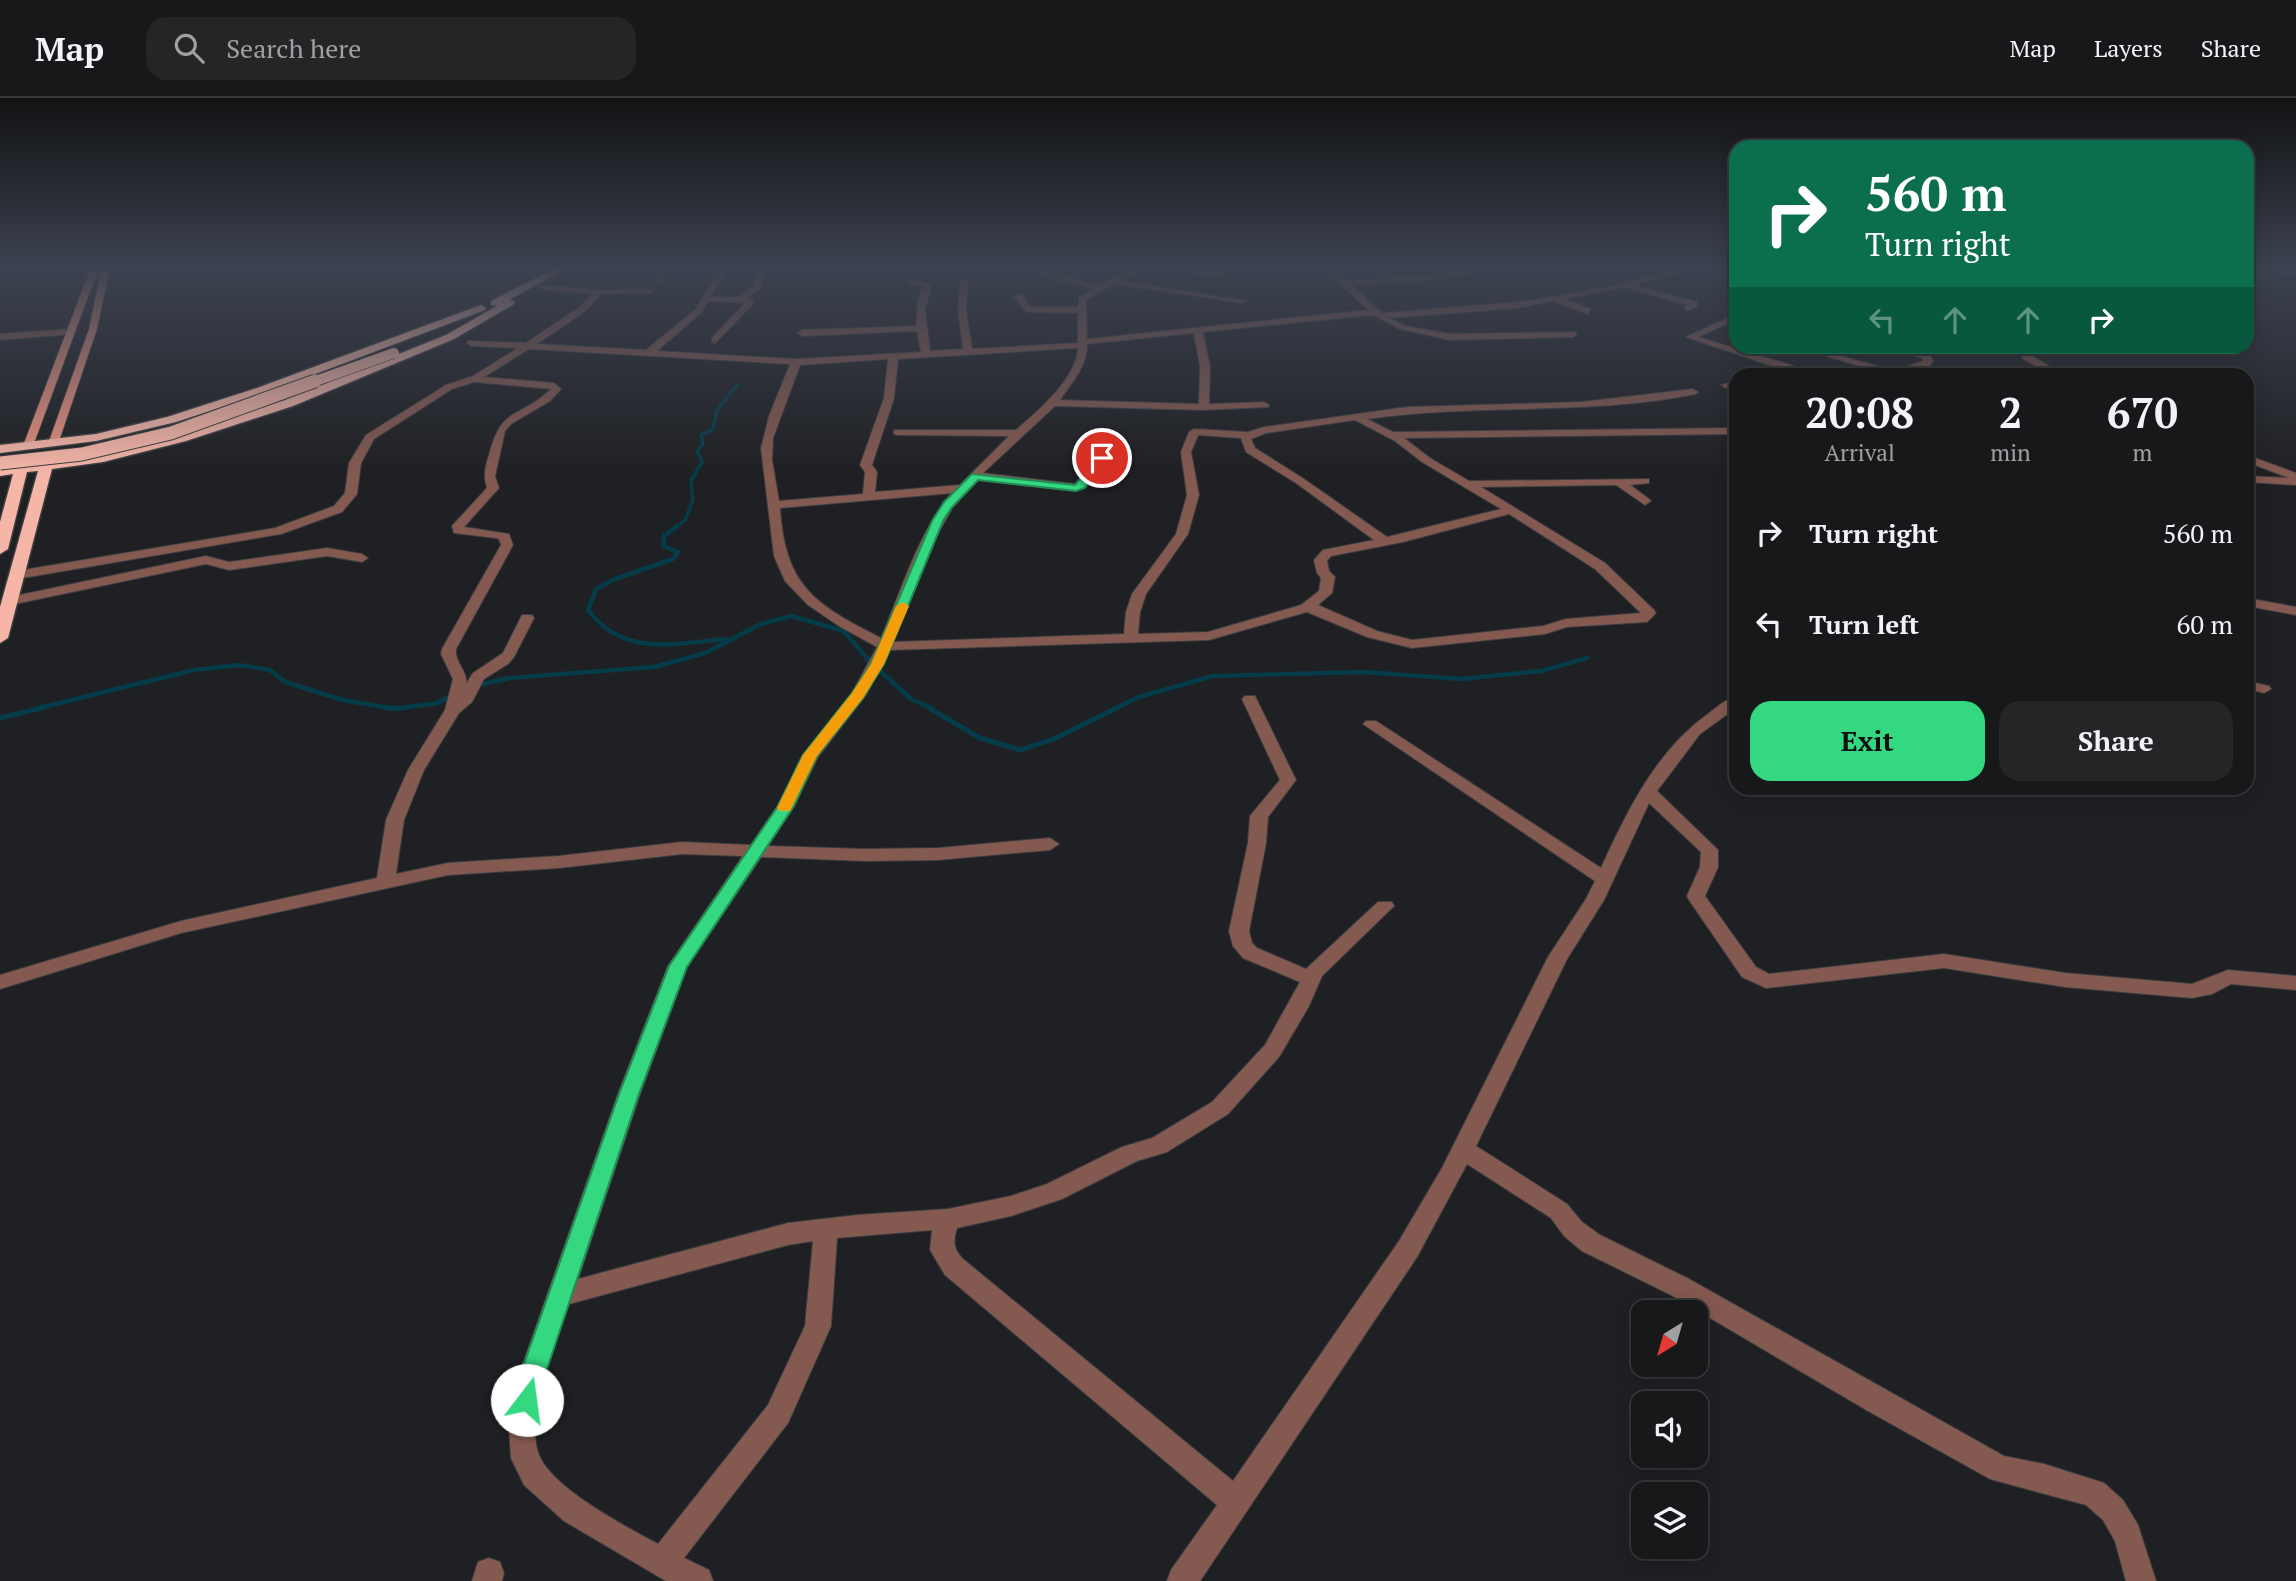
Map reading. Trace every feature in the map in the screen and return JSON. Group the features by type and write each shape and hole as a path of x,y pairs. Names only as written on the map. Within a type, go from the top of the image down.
{"highway":[{"path":"0,449 53,444 144,427 244,395 405,336"},
{"path":"0,455 83,446 172,424 416,336"},
{"path":"0,463 82,454 171,433 394,353 432,336"},
{"path":"0,481 43,476 181,438 289,403 451,336"},
{"path":"59,431 144,427"},
{"path":"0,443 33,433"},
{"path":"0,638 53,444"},
{"path":"0,549 5,516 20,478 28,446"},
{"path":"0,472 20,478"}],"main road":[{"path":"28,446 68,336"},
{"path":"53,444 91,336"}],"street":[{"path":"17,575 202,541 254,536 318,518 338,509 351,494 355,463 370,437 449,387 473,379 541,336"},
{"path":"649,353 669,336"},
{"path":"715,340 719,336"},
{"path":"823,336 841,339 861,336"},
{"path":"922,336 926,355"},
{"path":"966,336 968,351"},
{"path":"698,1581 631,1547 552,1496 526,1460 522,1422 531,1378 629,1094 678,966 786,806 810,755 858,695 877,664 887,646 937,521 948,505 995,454 1053,403 1083,353 1083,336"},
{"path":"472,343 796,362 893,358 1139,336"},
{"path":"1199,336 1205,367 1204,407"},
{"path":"1466,336 1505,336"},
{"path":"1692,336 1729,349"},
{"path":"831,360 841,339"},
{"path":"1746,354 1790,368"},
{"path":"1916,368 1926,365 1928,361 1924,354"},
{"path":"2025,354 2045,368"},
{"path":"1831,356 1874,368"},
{"path":"869,495 871,472 866,465 895,375 893,358"},
{"path":"796,362 771,426 766,447 774,505 775,537 788,575 820,607 862,634 887,646 1209,636 1306,608 1316,609 1398,643 1412,644 1545,630 1566,623 1643,619 1649,613 1600,566 1426,460 1391,435 1358,418"},
{"path":"459,701 460,679 448,654 449,649 507,545 507,540 499,534 458,530 458,526 493,488 489,476 500,431 507,422 546,399 556,389 554,386 473,379"},
{"path":"1130,639 1133,612 1139,594 1182,534 1193,495 1186,452 1194,432 1244,436 1264,430 1407,410 1581,405 1693,392"},
{"path":"1053,403 1204,407 1264,405"},
{"path":"1391,435 1729,431"},
{"path":"898,432 1022,433"},
{"path":"976,476 1076,488 1082,486 1102,458 1110,436"},
{"path":"1244,436 1250,450 1300,481 1385,542"},
{"path":"2254,461 2296,480"},
{"path":"2254,479 2296,480"},
{"path":"1618,481 1644,501"},
{"path":"1467,484 1645,481"},
{"path":"774,505 965,488"},
{"path":"1306,608 1325,593 1328,586 1328,577 1323,573 1320,560 1326,553 1385,542 1511,510"},
{"path":"10,601 206,560 229,566 327,552 362,558"},
{"path":"2254,603 2296,611"},
{"path":"386,882 395,820 416,770 478,676 503,661 509,654 527,618"},
{"path":"2254,687 2264,689"},
{"path":"1250,699 1288,780 1259,816 1257,843 1239,931 1242,946 1250,953 1311,979"},
{"path":"1182,1581 1408,1250 1463,1149 1558,957 1595,900 1634,814 1681,744 1694,731 1729,706"},
{"path":"1371,724 1605,879"},
{"path":"1648,792 1709,849 1712,855 1710,863 1696,896 1749,972 1766,981 1944,961 2065,980 2192,991 2205,989 2228,977 2296,983"},
{"path":"0,982 88,953 181,927 448,869 559,862 675,849 938,854 1050,844"},
{"path":"560,1295 742,1245 826,1229 948,1219 1011,1206 1054,1192 1130,1154 1159,1145 1220,1108 1272,1051 1323,961 1385,906"},
{"path":"1463,1149 1559,1211 1573,1229 1591,1243 1680,1287 1987,1462 2000,1469 2044,1478 2094,1493 2113,1510 2128,1535 2141,1581"},
{"path":"948,1219 940,1238 943,1255 954,1267 1236,1502"},
{"path":"662,1563 778,1414 818,1326 826,1229"}],"waterway":[{"path":"675,528 685,520 693,500 691,481 702,462 697,451 703,444 701,435 713,429 717,410 738,384"},
{"path":"677,526 664,536 663,546 678,552 673,559 615,579 596,589 588,610 602,625 633,641 668,644 725,639"},
{"path":"475,686 509,678 654,667 705,653 761,624 791,616 844,631 870,662 911,699 933,709"},
{"path":"1114,709 1139,697 1213,676 1364,672 1461,679 1541,671 1587,658"},
{"path":"35,709 194,670 239,665 270,670 285,682 343,700 388,708"},
{"path":"401,708 437,703 453,695"},
{"path":"0,718 42,708"},
{"path":"388,708 401,708"},
{"path":"388,708 401,708"},
{"path":"929,708 980,738 1021,750 1056,738 1117,708"}],"slow traffic":[{"path":"784,808 810,755 858,695 877,664 903,606"}],"route":[{"path":"527,1400 531,1378 629,1094 678,966 786,806 810,755 858,695 877,664 887,646 937,521 948,505 976,476 1070,489 1082,486 1102,458"}]}
